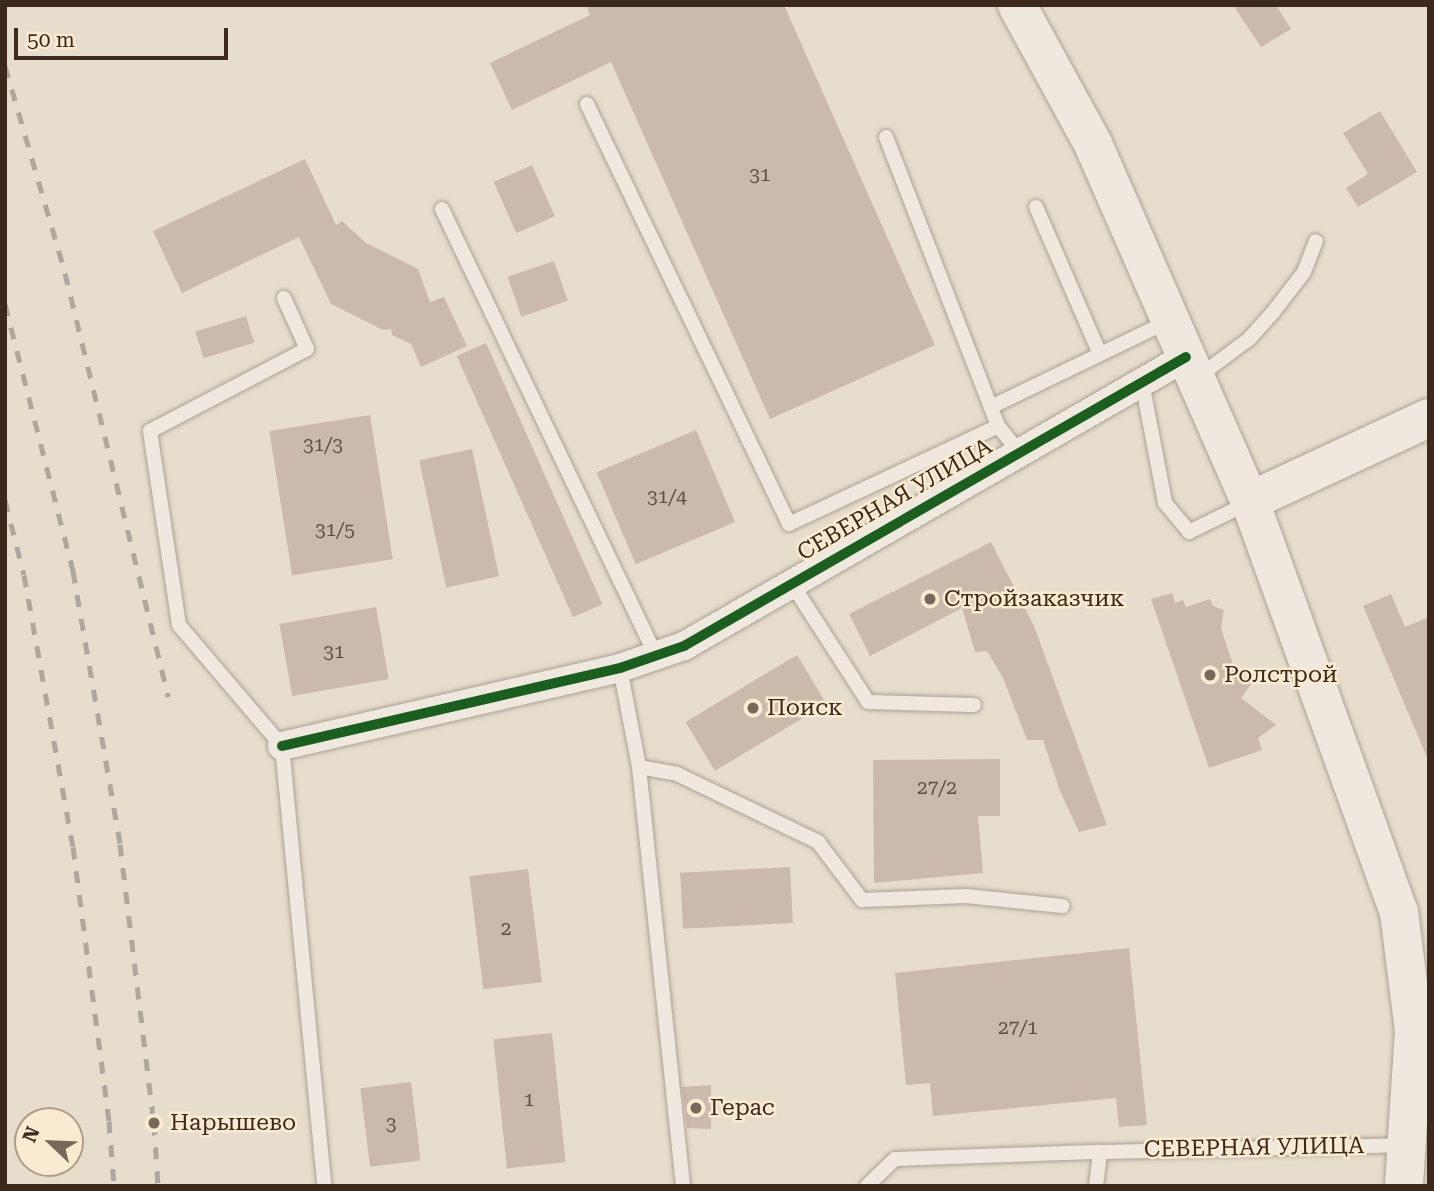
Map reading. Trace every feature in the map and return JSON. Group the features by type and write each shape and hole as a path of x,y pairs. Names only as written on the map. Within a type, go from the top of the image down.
{"main road":[{"path":"1022,7 1093,144 1250,501 1399,912 1414,1030 1404,1186"},
{"path":"1250,501 1429,418"}],"street":[{"name":"СЕВЕРНАЯ УЛИЦА","path":"282,746 620,668 684,646 1142,382 1191,368"}],"lane":[{"path":"587,104 789,524 998,426"},
{"path":"886,137 998,426 1020,453"},
{"path":"1036,207 1100,354"},
{"path":"442,209 656,656"},
{"path":"1191,368 1250,339 1304,272 1316,241"},
{"path":"284,298 307,348 150,430 179,625 282,746 324,1186"},
{"path":"990,407 1170,321"},
{"path":"1142,382 1165,503 1189,531 1250,501"},
{"path":"792,584 868,702 974,705"},
{"path":"620,668 639,767 683,1186"},
{"path":"639,767 677,774 818,842 862,900 966,896 1062,906"},
{"name":"СЕВЕРНАЯ УЛИЦА","path":"867,1186 895,1159 1408,1144"},
{"path":"1096,1186 1100,1152"}],"building":[{"path":"586,5 784,5 935,345 770,419 611,62 512,110 490,63 590,15"},
{"path":"1233,5 1276,5 1291,29 1261,47"},
{"path":"1380,111 1417,172 1358,207 1346,188 1368,174 1343,133"},
{"path":"305,159 336,225 342,221 366,243 418,269 430,302 444,297 467,346 421,367 411,344 392,335 391,329 383,330 331,304 299,237 182,293 153,231"},
{"path":"532,165 555,216 516,233 494,182"},
{"path":"554,261 568,301 521,317 508,277"},
{"path":"246,316 254,343 204,358 195,331"},
{"path":"486,343 602,604 573,617 457,356"},
{"path":"370,415 393,559 292,575 269,431"},
{"path":"696,430 735,522 636,564 597,472"},
{"path":"472,449 499,576 446,587 419,460"},
{"path":"991,542 1034,626 1107,825 1079,832 1060,791 1043,740 1027,740 1003,678 987,651 975,652 962,608 870,656 849,614"},
{"name":"Ролстрой","path":"1172,593 1175,603 1183,600 1186,607 1210,599 1213,606 1224,610 1221,628 1234,668 1252,683 1241,698 1276,725 1258,738 1262,750 1209,768 1151,599"},
{"path":"1391,594 1405,627 1429,617 1429,762 1363,606"},
{"path":"376,607 389,679 292,696 279,624"},
{"name":"Поиск","path":"797,655 826,704 715,771 686,722"},
{"path":"1000,759 1000,816 978,816 983,873 874,883 873,760"},
{"path":"790,867 793,923 683,929 680,873"},
{"path":"528,869 542,982 483,989 469,876"},
{"path":"1129,948 1147,1125 1119,1127 1116,1098 933,1116 930,1083 906,1085 895,973"},
{"path":"552,1033 566,1162 507,1168 493,1039"},
{"path":"411,1082 421,1160 370,1167 360,1088"},
{"name":"Герас","path":"711,1085 711,1129 687,1128 682,1087"}],"railway":[{"path":"5,66 65,273 168,697"},
{"path":"5,304 73,571 120,844 154,1123 158,1186"},
{"path":"5,500 24,575 73,847 109,1121 114,1186"}],"cycle path":[{"path":"282,746 620,668 684,646 1186,357"}],"place":[{"name":"Стройзаказчик","path":"930,599"},
{"name":"Ролстрой","path":"1210,675"},
{"name":"Поиск","path":"753,708"},
{"name":"Герас","path":"696,1108"},
{"name":"Нарышево","path":"154,1123"}]}
